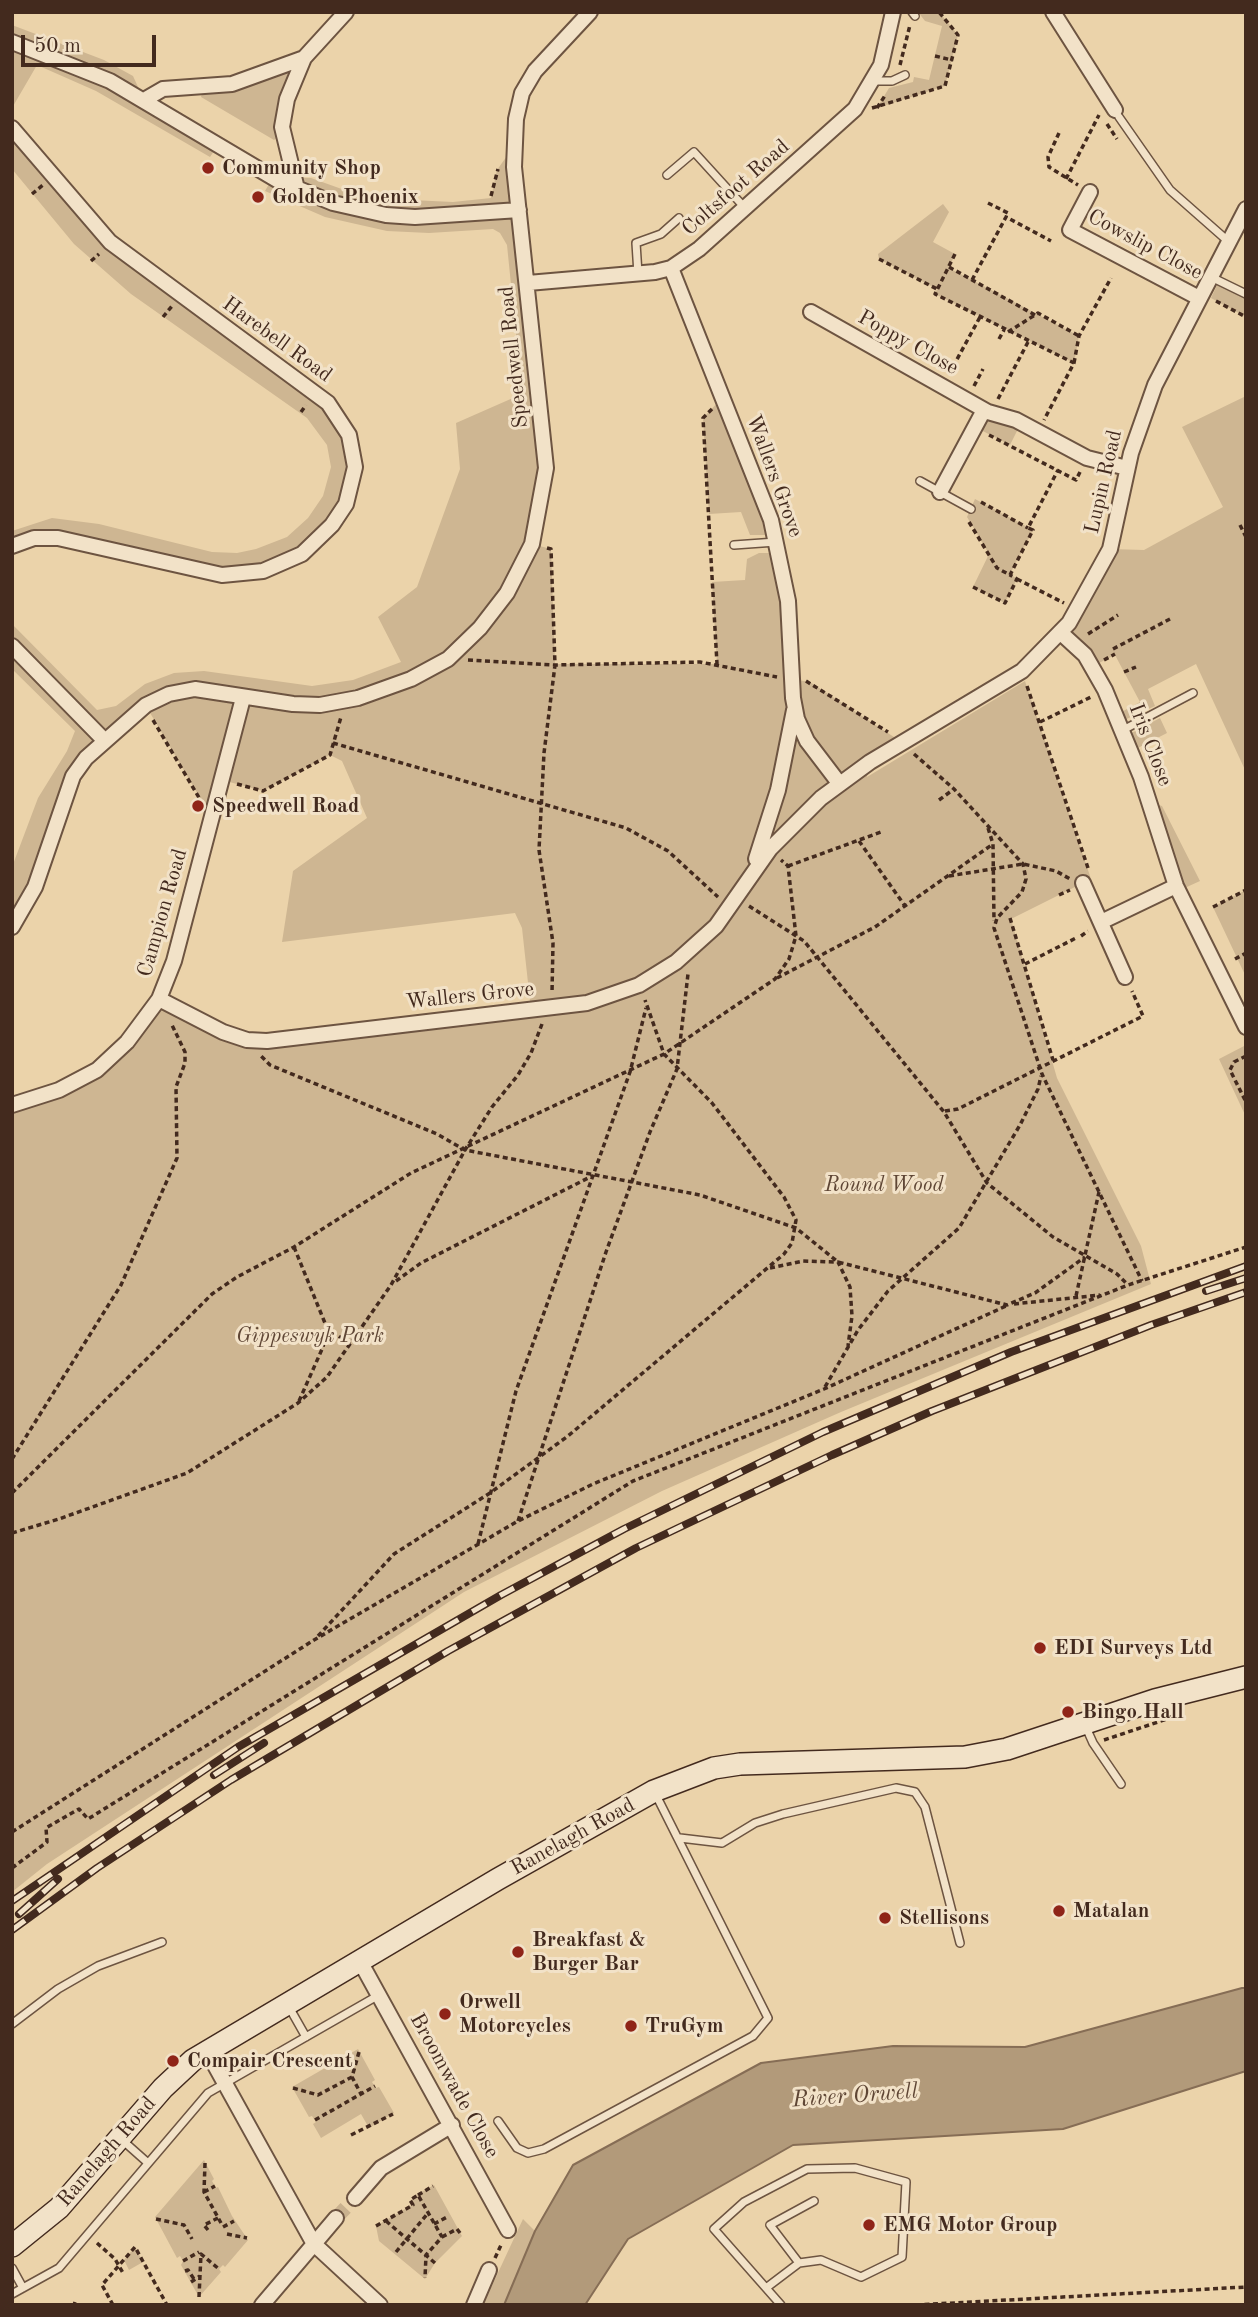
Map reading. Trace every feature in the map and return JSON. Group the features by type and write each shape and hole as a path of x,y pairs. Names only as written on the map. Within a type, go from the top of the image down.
{"main road":[{"name":"Ranelagh Road","path":"12,2246 52,2216 172,2078 207,2051 361,1963 498,1879 654,1791 714,1768 740,1764 965,1756 1007,1749 1155,1700 1246,1677"}],"street":[{"path":"297,189 282,127 286,99 304,58 346,12"},
{"name":"Speedwell Road","path":"12,927 34,887 73,776 105,741 146,705 172,693 205,690 293,704 346,701 395,687 448,659 495,610 517,577 532,544 546,468 519,210 514,133 522,93 547,54 590,12"},
{"name":"Coltsfoot Road","path":"527,283 638,274 671,268 699,250 855,109 874,81 887,48 892,12"},
{"path":"1053,12 1111,113"},
{"path":"12,42 91,72 297,189 333,203 386,215 455,217 519,210"},
{"path":"144,100 163,89 232,84 304,58"},
{"name":"Harebell Road","path":"12,128 110,242 328,403 349,435 355,467 348,497 332,525 302,554 263,571 222,575 58,538 34,538 12,546"},
{"name":"Cowslip Close","path":"1085,189 1070,230 1205,298"},
{"name":"Lupin Road","path":"839,783 1022,671 1061,633 1078,610 1110,549 1127,468 1155,385 1205,298 1211,277 1246,209"},
{"name":"Wallers Grove","path":"671,268 765,502 776,542 789,611 794,708 772,812 747,879"},
{"name":"Poppy Close","path":"811,312 986,411 1016,420 1087,458 1127,468"},
{"path":"940,492 986,411"},
{"name":"Iris Close","path":"1061,633 1085,655 1105,690 1123,730 1177,886 1246,1027"},
{"path":"12,646 105,741"},
{"name":"Campion Road","path":"12,1105 58,1090 97,1070 127,1042 159,999 174,961 243,698"},
{"name":"Wallers Grove","path":"159,999 223,1032 258,1041 547,1009 587,1003 639,985 691,951 733,902 747,879 783,834 839,783 807,741 794,708"},
{"path":"1087,881 1107,943 1125,977"},
{"path":"1101,922 1177,886"},
{"name":"Broomwade Close","path":"361,1963 508,2230"},
{"path":"207,2051 314,2245 380,2305"},
{"path":"355,2197 381,2168 452,2125"},
{"path":"262,2305 336,2218"},
{"path":"474,2305 489,2270"}],"lane":[{"path":"874,81 892,81 905,75"},
{"path":"1111,113 1170,190 1228,242"},
{"path":"667,175 694,152 745,208"},
{"path":"638,274 636,243 662,234 679,218"},
{"path":"1211,277 1246,294"},
{"path":"920,481 971,509"},
{"path":"734,545 776,542"},
{"path":"1123,730 1193,693"},
{"path":"1085,1725 1093,1743 1121,1784"},
{"path":"680,1838 722,1843 755,1823 783,1814 896,1788 915,1792 925,1807 960,1943"},
{"path":"498,2121 517,2148 533,2153 761,2029 768,2018 680,1838 654,1791"},
{"path":"12,2024 58,1989 98,1966 162,1942"},
{"path":"12,2294 59,2268 208,2093 379,1994"},
{"path":"288,2004 306,2037"},
{"path":"120,2139 148,2163"},
{"path":"766,2288 799,2263 821,2260 860,2277 902,2257 905,2182 855,2168 807,2169 744,2202 714,2229 766,2288 781,2305"},
{"path":"799,2263 770,2225 814,2201"},
{"path":"12,2268 23,2288"}],"path":[{"path":"855,109 877,108 945,86 958,35 939,12"},
{"path":"935,56 952,60"},
{"path":"1066,179 1111,113"},
{"path":"1059,132 1048,164 1052,171 1085,189"},
{"path":"972,280 1008,213 988,203"},
{"path":"1006,217 1051,241"},
{"path":"955,254 935,294 1028,342"},
{"path":"878,259 937,289"},
{"path":"948,267 1035,315"},
{"path":"1043,424 1074,363 1079,336 1111,278"},
{"path":"1205,298 1246,317"},
{"path":"999,339 1006,331 1038,313 1079,336"},
{"path":"947,377 980,317"},
{"path":"986,411 996,403 1030,339 1074,363"},
{"path":"972,391 983,369"},
{"path":"717,665 704,418 723,397"},
{"path":"975,427 1076,480 1087,458"},
{"path":"1028,528 1058,470"},
{"path":"975,499 1033,530 1010,575"},
{"path":"967,517 997,568 1078,610"},
{"path":"1240,525 1246,537"},
{"path":"12,1532 59,1519 187,1473 298,1403 327,1377 391,1285 465,1150 531,1053 547,1009 554,967 539,850 549,696 555,665 551,549 532,544"},
{"path":"973,587 1004,603 1017,579"},
{"path":"1087,634 1118,615"},
{"path":"1113,649 1170,620"},
{"path":"448,659 555,665 700,662 810,682 897,738"},
{"path":"1124,672 1136,667"},
{"path":"1025,681 1040,722 1087,881"},
{"path":"1040,722 1105,690"},
{"path":"222,780 263,791 330,755 346,701"},
{"path":"152,719 206,808 213,813"},
{"path":"333,743 541,806 626,828 647,837 733,902 796,936 818,958 944,1112 987,1183 1028,1219 1085,1257 1117,1274 1128,1285"},
{"path":"910,750 954,789 1023,864 1026,879 1022,892 994,923"},
{"path":"939,800 954,789"},
{"path":"986,823 993,844 994,923 1039,1066 1142,1280"},
{"path":"775,979 789,959 796,936 788,866 881,832"},
{"path":"859,841 905,906"},
{"path":"12,1493 212,1294 236,1277 294,1247 411,1173 465,1150 664,1054 775,979 818,958 905,906 993,844"},
{"path":"947,877 993,867 1023,864 1087,881"},
{"path":"1213,906 1246,890"},
{"path":"1010,918 1053,1060"},
{"path":"1024,964 1076,938"},
{"path":"518,1521 606,1252 650,1132 677,1069 691,951"},
{"path":"1235,959 1246,953"},
{"path":"944,1112 958,1109 1143,1016 1125,977"},
{"path":"314,1640 394,1554 537,1460 784,1254 796,1236 796,1220 784,1197 712,1104 664,1054 639,985"},
{"path":"478,1544 516,1391 630,1072 647,1006"},
{"path":"12,1459 121,1285 177,1158 176,1087 185,1063 185,1052 174,1034 174,1009"},
{"path":"258,1041 262,1061 437,1134 465,1150 700,1195 796,1228 838,1262 850,1287 852,1316 847,1351"},
{"path":"1246,1056 1234,1062 1230,1070 1246,1102"},
{"path":"824,1389 872,1310 899,1279 946,1244 959,1228 987,1183 1038,1089 1042,1074"},
{"path":"391,1285 421,1263 594,1175"},
{"path":"1076,1296 1098,1202 1097,1185"},
{"path":"294,1247 327,1328 351,1345"},
{"path":"12,1868 47,1842 47,1828 79,1809 88,1819 633,1481 1128,1285 1246,1247"},
{"path":"12,1832 314,1640 518,1521 656,1457 824,1389 1035,1293 1085,1257"},
{"path":"766,1269 803,1261 838,1262 1007,1305 1076,1296 1102,1296"},
{"path":"298,1403 323,1347 327,1328"},
{"path":"359,2052 352,2077 361,2094"},
{"path":"293,2088 318,2095 352,2077"},
{"path":"315,2120 375,2086"},
{"path":"351,2135 393,2114"},
{"path":"205,2163 204,2192 222,2225 234,2221"},
{"path":"204,2192 215,2186"},
{"path":"376,2226 413,2205 410,2200 433,2186"},
{"path":"418,2195 442,2237"},
{"path":"396,2252 428,2213"},
{"path":"434,2224 449,2216"},
{"path":"208,2230 204,2225 218,2218"},
{"path":"156,2219 184,2225 192,2239"},
{"path":"385,2220 435,2263"},
{"path":"425,2278 426,2255 442,2237 457,2229 460,2232"},
{"path":"489,2270 508,2230"},
{"path":"227,2234 247,2238"},
{"path":"87,2235 123,2273"},
{"path":"113,2305 102,2286 135,2247 167,2305"},
{"path":"183,2261 199,2252"},
{"path":"200,2297 197,2288 201,2254 219,2269"},
{"path":"185,2271 188,2270 192,2281 200,2276"},
{"path":"916,2305 1246,2287"}],"green space":[{"path":"918,12 939,12 958,35 945,86 877,108 889,88 913,82 914,77 929,80 942,26 925,21"},
{"path":"12,25 104,60 133,76 144,100 218,145 210,157 96,91 37,65 12,108"},
{"path":"286,71 289,77 280,99 278,137 274,140 201,97 202,93 242,87"},
{"path":"12,128 95,226 305,384 349,435 350,491 317,542 247,574 64,539 12,546 12,531 52,518 99,524 212,552 237,553 256,549 287,537 308,518 323,496 331,467 327,445 307,418 131,294 74,244 12,169"},
{"name":"Gippeswyk Park","path":"514,146 545,448 532,544 551,549 555,664 717,664 712,582 745,580 747,559 759,553 779,553 792,679 810,682 897,739 870,762 867,777 1025,681 1091,879 1011,919 1057,1078 1141,1246 1151,1284 841,1412 662,1491 464,1592 47,1864 12,1892 12,1105 82,1079 159,999 247,1040 531,1010 522,928 515,913 282,942 293,871 367,818 342,761 330,755 263,791 222,780 213,813 206,808 146,706 86,758 12,927 12,867 38,798 67,751 75,731 12,669 12,624 97,710 116,706 145,684 174,673 204,671 312,686 353,680 401,662 378,617 417,587 460,469 456,423 522,394 507,245 500,233 493,229 429,233 387,231 325,217 265,191 273,177 311,178 350,192 390,199 453,202 491,198 497,170"},
{"path":"943,204 949,212 933,242 955,254 949,268 1079,336 1074,363 935,294 937,289 879,259 878,254"},
{"path":"1219,281 1246,294 1246,317 1211,298"},
{"path":"1246,396 1246,772 1196,664 1148,689 1155,706 1120,722 1116,715 1140,702 1115,655 1093,666 1061,633 1110,549 1144,550 1223,507 1182,427"},
{"path":"723,397 775,535 750,535 741,512 709,514 703,418"},
{"path":"984,410 1021,423 1010,445 975,427"},
{"path":"975,499 1033,530 1010,574 1017,579 1005,603 973,587 989,554 967,517"},
{"path":"1160,718 1167,733 1132,751 1126,736"},
{"path":"1149,802 1162,806 1200,881 1178,891"},
{"path":"1246,890 1246,977 1213,907"},
{"path":"1246,1045 1246,1117 1219,1059"},
{"path":"358,2049 375,2080 372,2082 376,2088 379,2087 394,2113 369,2128 361,2114 321,2138 313,2124 316,2122 312,2116 309,2117 292,2087"},
{"path":"204,2160 214,2179 212,2181 248,2240 225,2267 223,2265 219,2269 221,2272 199,2297 181,2265 183,2261 180,2256 177,2258 155,2217"},
{"path":"434,2185 462,2236 435,2263 425,2279 379,2241 376,2226 412,2205 412,2197"},
{"path":"523,2219 535,2231 504,2305 483,2305"},
{"path":"135,2247 143,2262 129,2270 124,2260"}],"water":[{"name":"River Orwell","path":"1246,1988 1246,2071 1063,2129 793,2145 628,2239 585,2305 504,2305 535,2231 573,2165 761,2063 893,2046 1025,2047"}],"tunnel":[{"path":"336,2218 355,2198"}],"railway":[{"path":"12,1901 238,1747 501,1595 624,1529 823,1432 1011,1352 1246,1266"},
{"path":"1206,1291 1246,1278"},
{"path":"12,1930 97,1868 231,1780 448,1651 636,1548 932,1411 1151,1325 1246,1292"},
{"path":"214,1775 264,1743"},
{"path":"19,1914 58,1879"}],"place":[{"name":"Community Shop","path":"208,168"},
{"name":"Golden Phoenix","path":"258,197"},
{"name":"Speedwell Road","path":"198,806"},
{"name":"EDI Surveys Ltd","path":"1040,1648"},
{"name":"Bingo Hall","path":"1068,1712"},
{"name":"Matalan","path":"1059,1911"},
{"name":"Stellisons","path":"885,1918"},
{"name":"Breakfast & Burger Bar","path":"518,1952"},
{"name":"Orwell Motorcycles","path":"445,2014"},
{"name":"TruGym","path":"631,2026"},
{"name":"Compair Crescent","path":"173,2061"},
{"name":"EMG Motor Group","path":"869,2225"}],"park label":[{"name":"Round Wood","path":"884,1185"}]}
